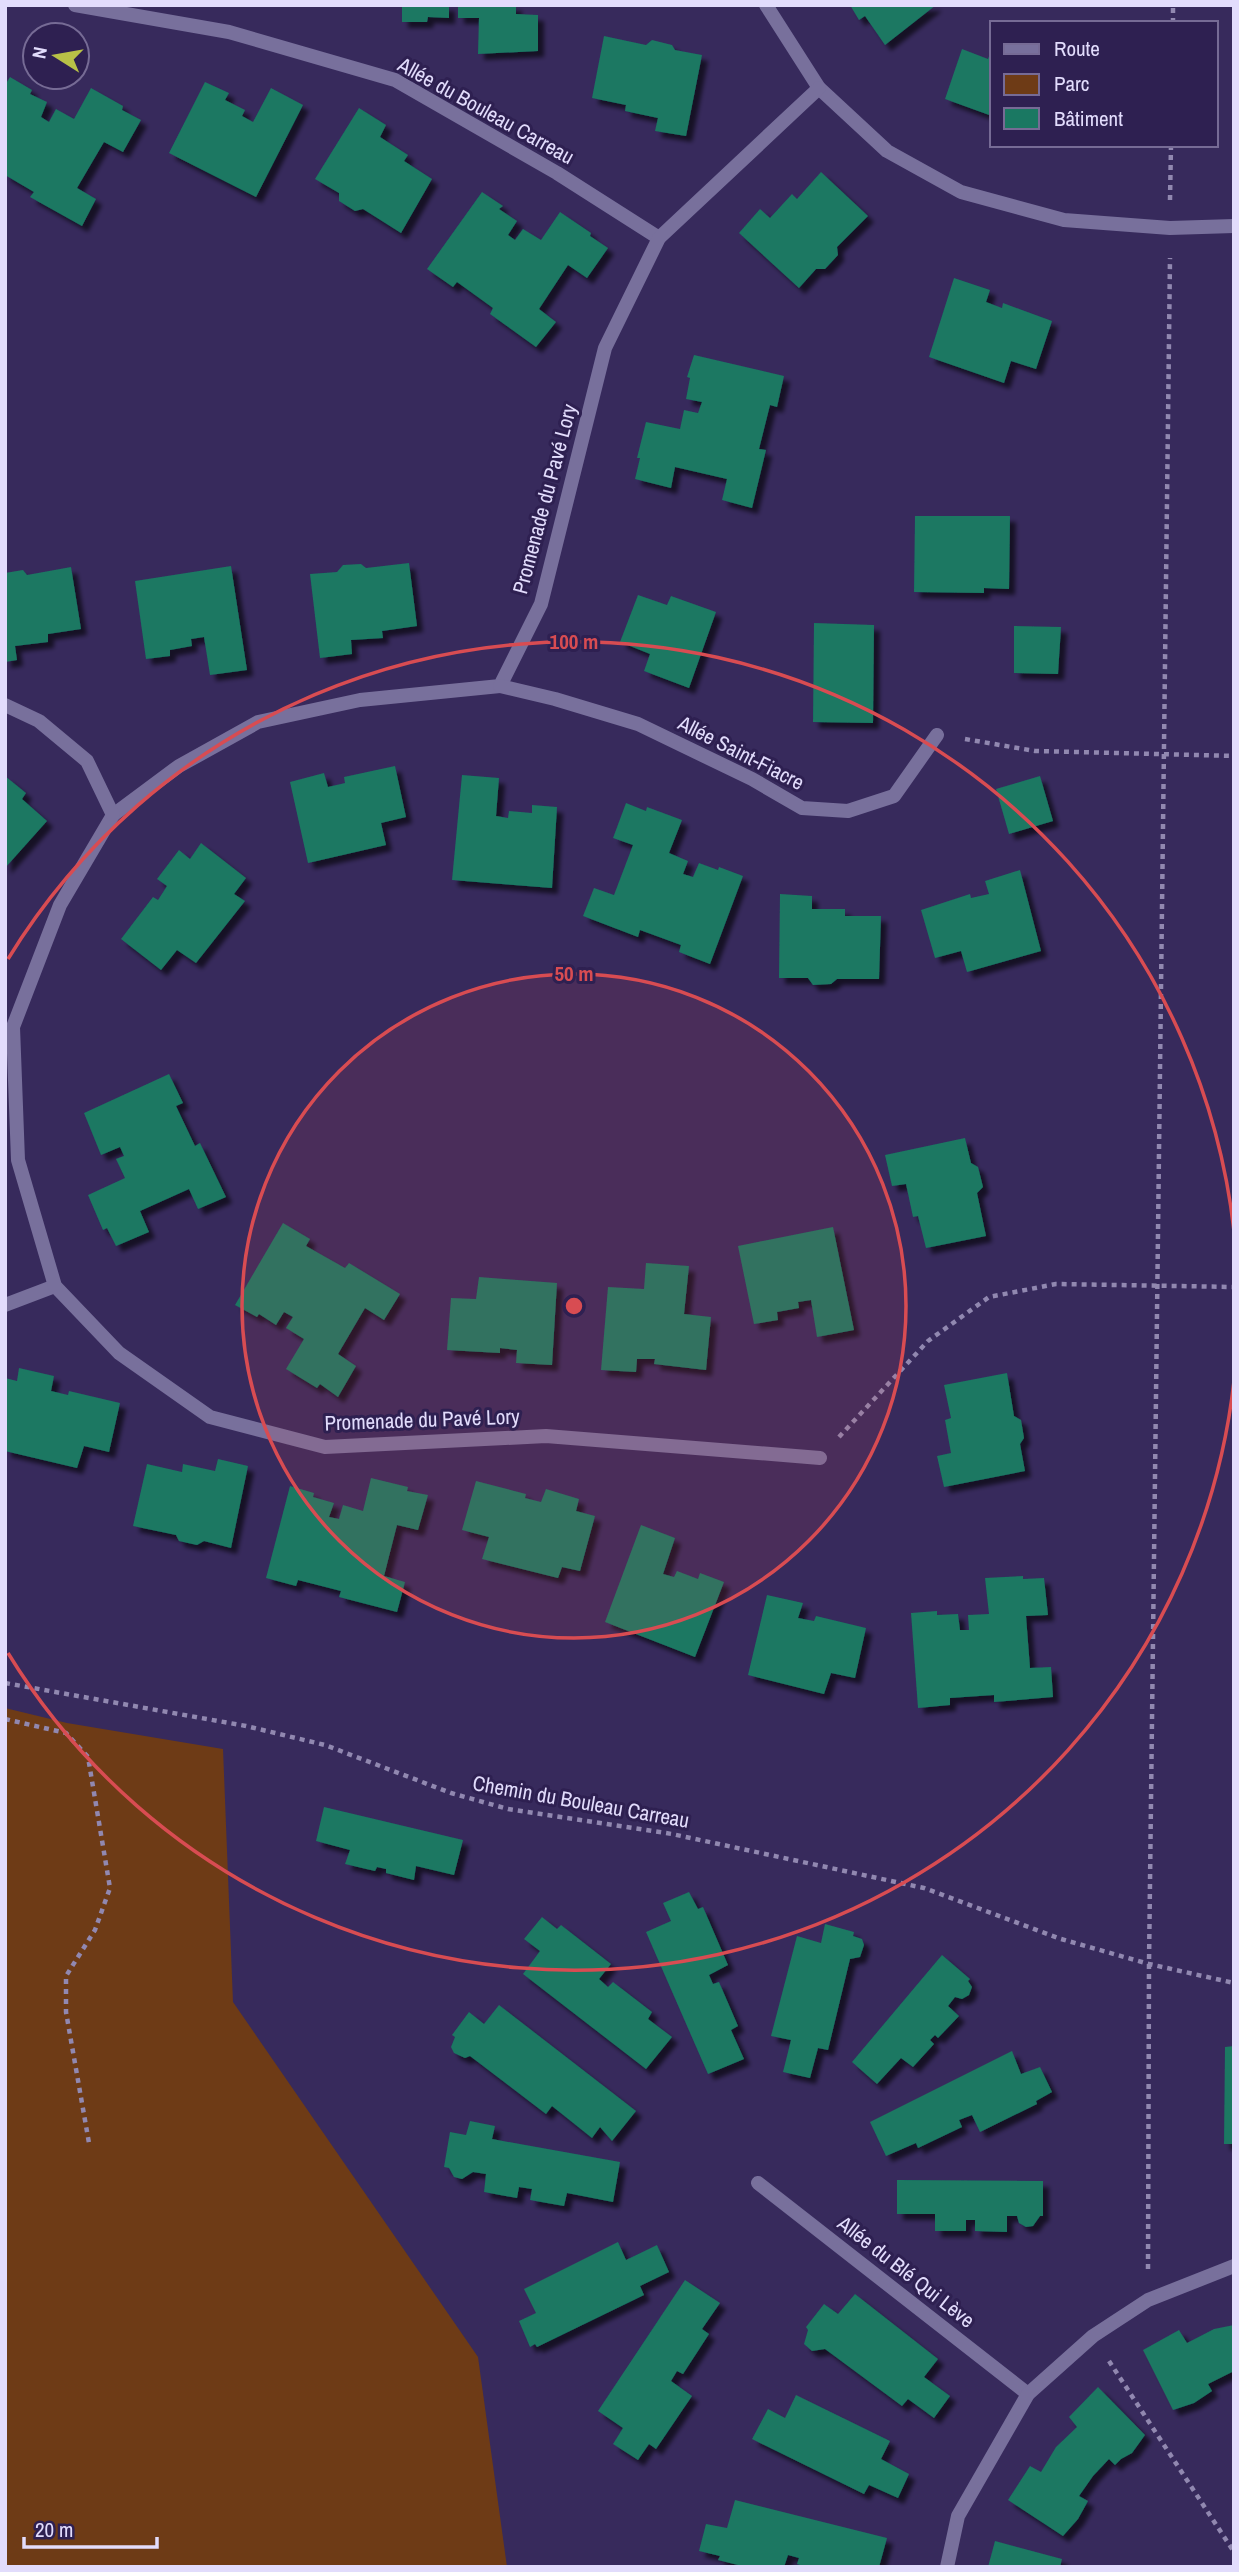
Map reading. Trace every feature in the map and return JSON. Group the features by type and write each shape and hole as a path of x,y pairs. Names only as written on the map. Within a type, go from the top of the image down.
{"street":[{"name":"Allée du Bouleau Carreau","path":"75,5 229,32 395,80 557,173 659,238"},
{"path":"766,5 819,88 887,151 961,192 1064,220 1170,228 1234,226"},
{"name":"Promenade du Pavé Lory","path":"819,88 659,238 606,348 541,604 500,687 360,700 258,722 179,766 113,815 60,905 13,1027 18,1160 55,1286 119,1353 210,1417 325,1447 546,1436 820,1458"},
{"name":"Allée Saint-Fiacre","path":"500,687 555,699 638,724 752,779 802,808 848,811 894,796 937,735"},
{"path":"5,705 39,721 87,761 113,815"},
{"path":"5,1305 55,1286"},
{"name":"Allée du Blé Qui Lève","path":"758,2183 1028,2394"},
{"path":"947,2567 958,2516 1028,2394 1093,2336 1148,2300 1234,2266"}],"path":[{"path":"1148,2300 1149,1964 1171,147"},
{"path":"937,735 1035,751 1234,756"},
{"path":"820,1458 928,1341 989,1297 1056,1284 1234,1287"},
{"name":"Chemin du Bouleau Carreau","path":"5,1683 246,1726 325,1745 452,1793 508,1809 672,1834 924,1888 1061,1939 1149,1964 1234,1983"},
{"path":"5,1719 66,1733 88,1758 110,1888 95,1930 66,1976 66,2012 89,2143"},
{"path":"1093,2336 1234,2552"}],"green space":[{"path":"5,1708 67,1723 223,1749 233,2002 478,2357 507,2567 5,2567"}],"building":[{"path":"402,5 449,5 449,18 428,17 427,22 402,22"},
{"path":"458,5 516,5 516,14 538,15 538,51 478,54 479,18 458,18"},
{"path":"850,5 936,5 885,45 865,16 859,20"},
{"path":"604,36 646,45 652,40 672,45 675,50 702,55 686,136 655,131 658,118 625,111 626,105 592,98"},
{"path":"962,49 988,59 990,54 990,115 945,99"},
{"path":"10,77 21,84 21,91 32,91 30,94 47,102 41,117 49,122 56,109 74,119 91,88 141,120 123,152 104,142 77,188 96,199 82,226 30,197 34,192 5,175 5,85"},
{"path":"205,82 229,93 225,100 245,110 242,116 253,122 271,88 303,105 256,197 169,153"},
{"path":"359,108 386,125 380,137 408,155 404,161 432,179 401,233 363,209 355,211 339,201 339,193 315,179"},
{"path":"821,172 868,216 837,247 838,255 825,269 816,269 799,288 739,233 760,209 770,218 792,194 797,199"},
{"path":"482,192 503,206 499,209 517,221 508,235 515,240 523,229 541,240 560,212 608,248 587,278 568,265 539,309 556,322 536,347 490,314 493,308 457,282 453,287 427,269"},
{"path":"954,278 990,290 986,302 1002,308 1003,303 1052,321 1036,369 1011,361 1004,383 929,357"},
{"path":"694,355 784,376 777,407 770,405 759,449 766,450 752,508 722,500 727,479 675,467 671,488 635,479 646,422 680,429 684,410 698,413 702,402 686,399 690,378 687,377"},
{"path":"915,516 1010,516 1009,589 984,588 984,593 914,592"},
{"path":"409,563 417,626 382,631 383,638 351,640 352,654 320,658 310,574 337,572 343,565 361,564 366,568"},
{"path":"231,566 247,670 210,675 204,637 191,639 192,646 170,650 170,656 146,659 135,581"},
{"path":"71,567 81,629 48,634 48,642 15,646 17,660 5,662 5,573 23,570 27,575"},
{"path":"638,595 667,605 671,596 716,612 689,688 644,671 650,654 620,642"},
{"path":"814,623 874,625 873,723 813,722"},
{"path":"1014,626 1061,627 1058,674 1014,673"},
{"path":"395,766 406,817 381,823 386,845 308,863 290,782 324,773 328,787 345,783 344,777"},
{"path":"462,775 499,778 496,816 508,818 509,811 532,813 532,805 557,807 552,888 452,880"},
{"path":"5,776 26,793 22,799 47,821 5,868"},
{"path":"1040,776 1053,821 1009,834 996,789"},
{"path":"626,803 646,811 647,807 682,820 669,853 688,861 683,874 693,877 699,863 743,876 710,964 679,952 681,945 640,930 638,937 583,916 594,888 614,895 633,845 613,838"},
{"path":"201,843 246,878 234,894 245,901 196,963 177,950 161,970 121,939 153,897 158,900 167,886 157,879 179,850 190,859"},
{"path":"1020,870 1041,951 967,972 961,951 935,958 921,910 970,894 971,898 989,894 985,881"},
{"path":"780,894 812,896 812,909 845,909 845,916 881,916 879,979 837,979 831,984 813,985 808,978 779,978"},
{"path":"169,1074 183,1103 176,1106 195,1146 200,1143 226,1197 198,1209 189,1189 140,1211 149,1232 116,1246 107,1228 103,1230 88,1195 125,1178 116,1159 124,1156 120,1147 101,1155 84,1113"},
{"path":"965,1138 971,1163 978,1167 983,1187 977,1193 986,1236 926,1248 918,1216 913,1217 906,1184 892,1186 885,1155"},
{"path":"283,1223 310,1239 306,1246 345,1268 349,1263 400,1294 384,1320 365,1308 338,1354 356,1366 338,1397 320,1384 317,1388 286,1369 304,1339 286,1328 293,1317 284,1312 276,1325 259,1314 257,1317 235,1305"},
{"path":"833,1227 854,1330 817,1337 811,1300 798,1302 799,1308 777,1312 778,1320 754,1324 738,1246"},
{"path":"646,1263 689,1266 684,1314 711,1317 706,1370 654,1364 655,1359 637,1359 636,1372 601,1370 608,1287 644,1289"},
{"path":"479,1277 557,1283 552,1365 516,1363 517,1350 500,1348 500,1353 447,1350 451,1298 476,1299"},
{"path":"19,1368 54,1376 51,1391 68,1395 69,1391 120,1403 109,1452 84,1446 77,1468 5,1451 5,1378 17,1381"},
{"path":"1007,1373 1014,1416 1021,1420 1024,1438 1020,1444 1025,1471 944,1487 937,1456 951,1453 945,1420 951,1418 944,1385"},
{"path":"218,1459 248,1466 231,1548 204,1541 197,1545 179,1541 176,1535 133,1526 147,1464 182,1472 183,1464 215,1471"},
{"path":"371,1478 408,1487 407,1491 428,1495 418,1530 397,1525 384,1576 405,1582 397,1612 339,1597 341,1591 298,1580 296,1586 266,1578 290,1486 314,1493 313,1497 334,1503 329,1517 339,1519 343,1505 363,1511"},
{"path":"476,1481 526,1494 525,1498 541,1502 546,1489 579,1499 576,1511 595,1516 580,1571 562,1567 558,1578 482,1559 489,1537 462,1530"},
{"path":"641,1525 675,1538 663,1574 674,1577 677,1571 698,1579 700,1573 724,1582 695,1657 605,1622"},
{"path":"1023,1576 1023,1579 1044,1578 1048,1615 1026,1616 1030,1668 1051,1667 1053,1697 994,1702 994,1695 950,1698 950,1705 918,1708 911,1613 937,1611 937,1615 958,1614 960,1630 969,1630 968,1615 989,1614 985,1578"},
{"path":"767,1595 803,1603 798,1618 814,1621 816,1616 866,1628 855,1678 831,1673 824,1694 748,1675"},
{"path":"324,1807 463,1840 454,1875 416,1866 414,1880 386,1873 386,1869 377,1867 375,1871 345,1864 350,1850 316,1841"},
{"path":"689,1892 698,1909 703,1907 728,1965 709,1975 713,1984 719,1982 738,2026 731,2030 744,2059 708,2074 646,1932 671,1921 663,1903"},
{"path":"542,1917 557,1929 561,1925 611,1964 599,1979 608,1987 613,1982 652,2012 648,2019 672,2037 646,2069 523,1974 540,1951 524,1939"},
{"path":"825,1924 854,1932 853,1936 862,1939 864,1945 860,1957 850,1959 828,2050 818,2048 810,2078 783,2072 791,2040 771,2036 797,1936 821,1943"},
{"path":"942,1955 970,1979 968,1981 972,1987 969,1995 962,1999 955,1997 948,2006 959,2016 938,2038 935,2035 930,2040 934,2044 913,2067 901,2058 877,2084 852,2062"},
{"path":"499,2005 636,2111 612,2141 600,2127 592,2138 552,2106 546,2114 470,2056 465,2058 454,2053 451,2047 455,2037 452,2035 469,2012 484,2024"},
{"path":"1234,2046 1234,2144 1224,2144 1225,2047"},
{"path":"1012,2051 1021,2074 1040,2067 1052,2092 1036,2101 1037,2104 980,2132 972,2115 959,2120 962,2127 918,2148 916,2143 886,2156 870,2122"},
{"path":"470,2121 495,2126 492,2139 620,2162 613,2202 567,2193 564,2206 530,2200 532,2189 519,2187 517,2198 484,2192 486,2174 473,2172 462,2179 454,2177 449,2168 444,2167 450,2132 466,2135"},
{"path":"897,2180 1043,2181 1043,2216 1040,2216 1033,2226 1026,2227 1019,2223 1017,2216 1007,2216 1007,2232 975,2231 975,2220 966,2220 966,2231 935,2231 935,2214 897,2214"},
{"path":"618,2242 626,2260 657,2245 669,2272 640,2286 644,2295 537,2347 535,2344 530,2347 519,2321 536,2313 524,2289"},
{"path":"685,2280 720,2303 702,2329 709,2334 683,2374 677,2371 671,2381 692,2396 656,2449 649,2444 638,2460 613,2444 623,2428 598,2411"},
{"path":"855,2294 938,2359 924,2377 950,2396 934,2418 908,2399 902,2406 825,2349 812,2351 804,2344 808,2330 806,2327 824,2304 838,2314"},
{"path":"1234,2325 1234,2371 1208,2384 1212,2391 1194,2403 1173,2410 1143,2350 1179,2330 1187,2343 1214,2329"},
{"path":"1098,2387 1145,2435 1132,2453 1115,2465 1109,2459 1093,2476 1079,2496 1088,2501 1078,2519 1063,2536 1008,2500 1030,2466 1041,2472 1056,2447 1077,2427 1069,2417"},
{"path":"796,2395 890,2441 881,2459 909,2474 898,2498 869,2485 864,2494 752,2439 768,2409 785,2418"},
{"path":"735,2500 887,2538 879,2567 806,2567 797,2564 799,2558 788,2555 784,2567 746,2567 718,2560 720,2556 699,2551 706,2524 727,2528"},
{"path":"995,2541 1062,2559 1060,2567 988,2567"}]}
